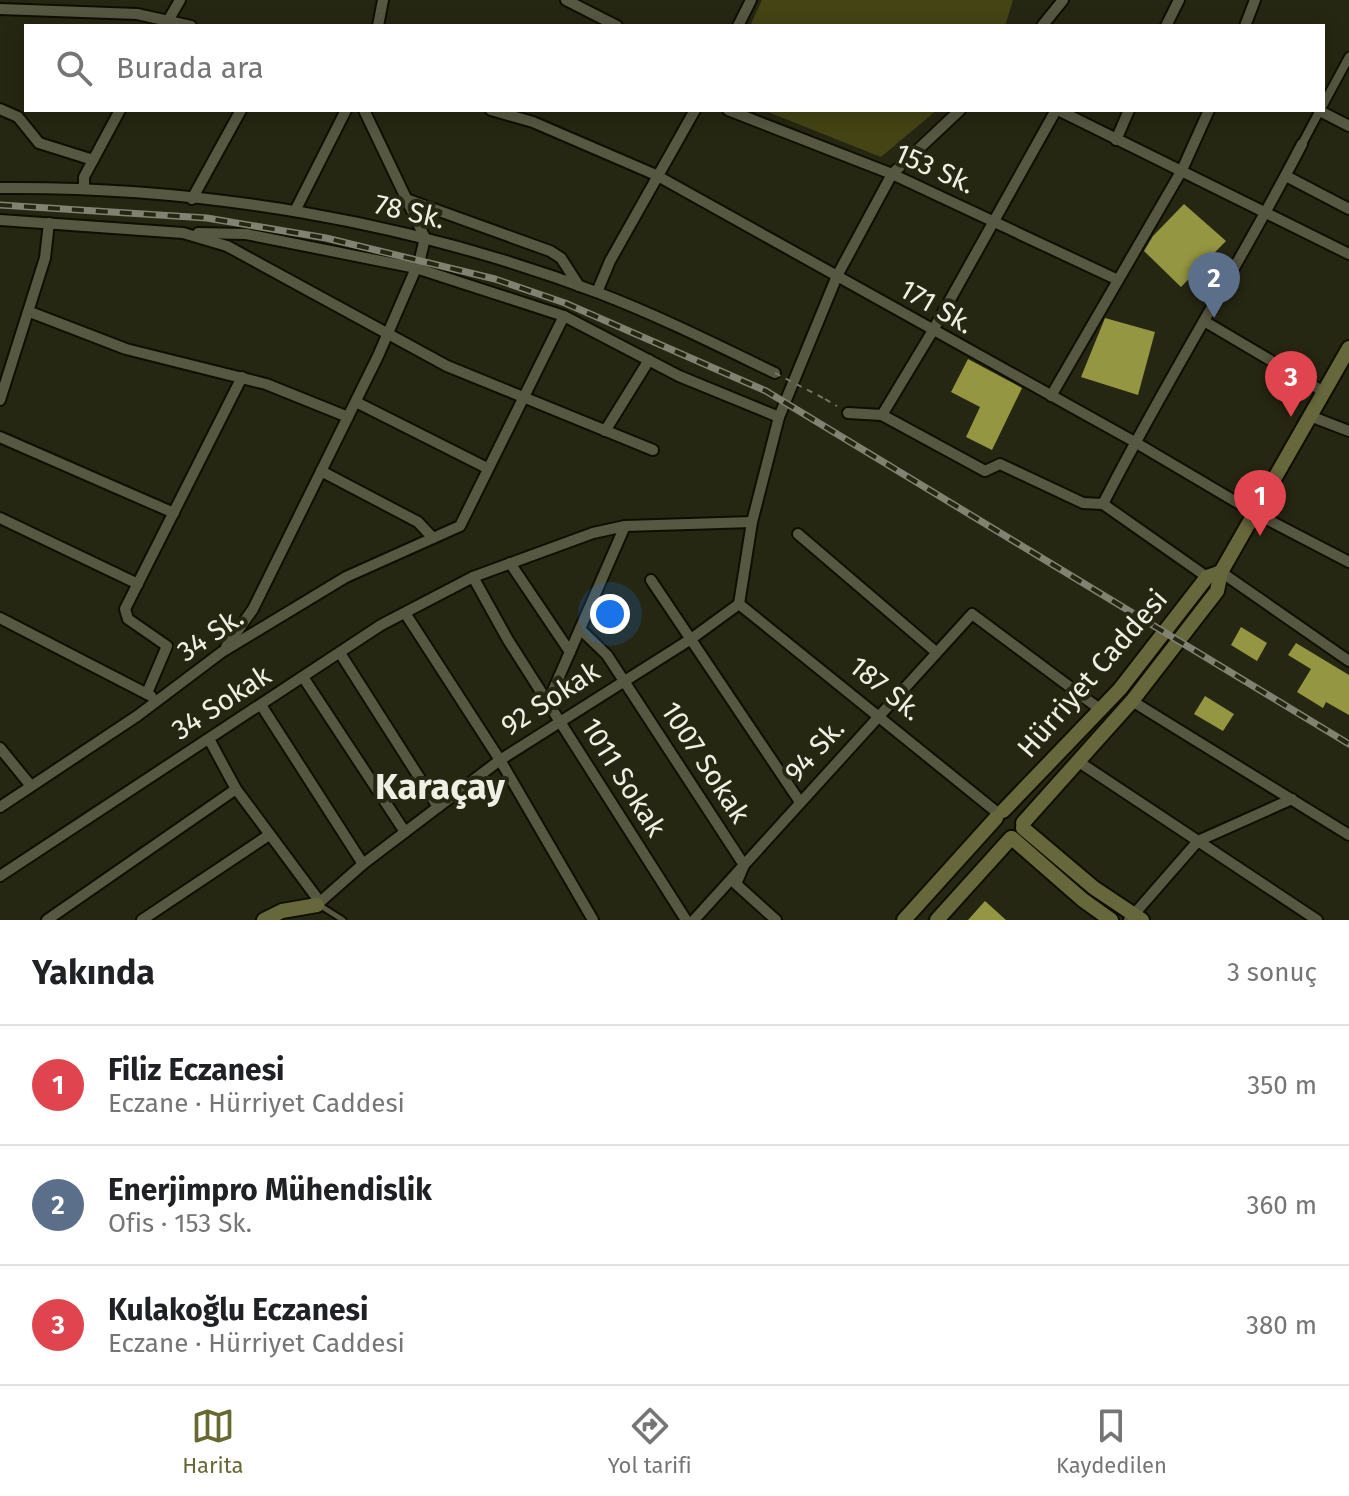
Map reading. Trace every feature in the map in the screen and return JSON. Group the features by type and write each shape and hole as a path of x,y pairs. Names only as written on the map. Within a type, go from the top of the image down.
{"main road":[{"name":"Hürriyet Caddesi","path":"904,920 999,814 1101,710 1214,575 1255,513 1349,348"},
{"name":"Hürriyet Caddesi","path":"937,920 1132,701 1217,591 1214,575"},
{"path":"1111,920 1017,831 1016,811 999,814 998,832 1017,831 1135,918"},
{"path":"264,920 282,911 320,905"},
{"path":"309,920 320,905"}],"street":[{"path":"0,9 137,14 167,23 180,0"},
{"path":"378,24 383,0"},
{"path":"566,0 613,24"},
{"path":"739,24 751,0"},
{"path":"1044,24 1063,0"},
{"path":"1167,24 1179,0"},
{"path":"1246,24 1255,0"},
{"path":"1325,102 1349,57"},
{"path":"0,109 18,117 39,143 93,160"},
{"path":"1325,111 1349,126"},
{"path":"84,187 84,177 119,112"},
{"path":"192,199 240,112"},
{"path":"295,211 345,112"},
{"path":"222,652 253,609 356,402 416,268 425,238 365,112"},
{"name":"171 Sk.","path":"498,112 533,122 656,175 932,332 1133,441 1255,513 1349,562"},
{"path":"694,112 656,175 597,292 666,320 775,373"},
{"name":"153 Sk.","path":"733,112 892,174 1118,280"},
{"path":"739,604 752,522 779,417 837,276 892,174 958,112"},
{"path":"882,415 1056,112"},
{"path":"1061,112 1349,254"},
{"path":"1116,140 1128,112"},
{"path":"1051,396 1182,170 1208,112"},
{"path":"1103,504 1133,441 1266,213 1319,112"},
{"path":"1286,176 1349,209"},
{"name":"78 Sk.","path":"0,188 84,187 295,211 425,238 597,292"},
{"path":"406,199 550,251 561,258 579,286"},
{"path":"0,220 183,233 246,234 416,268 564,316 649,360 779,417"},
{"path":"0,400 45,258 49,223"},
{"path":"183,233 227,246 447,366 653,450"},
{"path":"30,312 149,357 242,377 348,417"},
{"path":"356,402 487,468 564,316"},
{"path":"1204,321 1324,392"},
{"path":"605,431 649,360"},
{"path":"147,693 167,646 126,616 125,609 242,377"},
{"path":"848,413 882,415 985,471 1000,464 1083,503 1103,504 1349,661"},
{"path":"1310,416 1349,431"},
{"path":"0,437 174,513"},
{"name":"34 Sk.","path":"1,806 156,701 222,652 346,577 460,526 487,468"},
{"path":"321,471 418,522 433,538"},
{"path":"0,518 138,584"},
{"name":"34 Sokak","path":"0,876 340,653 405,613 473,577 593,533 625,526 752,522"},
{"path":"548,702 625,526"},
{"path":"798,534 936,652"},
{"path":"510,563 570,652"},
{"name":"1011 Sokak","path":"473,577 686,920"},
{"path":"651,580 800,802"},
{"name":"92 Sokak","path":"320,905 363,864 500,760 691,639 739,604"},
{"name":"187 Sk.","path":"739,604 999,814"},
{"path":"405,613 500,760 593,920"},
{"name":"94 Sk.","path":"694,920 972,614 1101,710"},
{"path":"0,618 147,693 156,701"},
{"name":"1007 Sokak","path":"580,629 607,655 624,679 744,865 736,884 776,920"},
{"path":"340,653 438,807"},
{"path":"303,677 405,832"},
{"path":"1132,701 1349,835"},
{"path":"261,705 363,864"},
{"path":"209,739 236,789 320,905"},
{"path":"0,748 31,786"},
{"path":"1079,762 1317,920"},
{"path":"47,920 236,789"},
{"path":"1135,918 1198,841 1292,799"},
{"path":"142,920 269,835"}],"lane":[{"path":"320,905 330,920"},
{"path":"320,905 343,920"}],"path":[{"path":"775,373 848,413"}],"shaded area":[{"path":"762,0 1013,0 1006,24 751,24"},
{"path":"768,112 935,112 881,157"}],"building":[{"path":"1184,204 1226,241 1181,287 1144,251 1153,236"},
{"path":"1105,318 1155,332 1138,395 1081,377"},
{"path":"968,359 1022,388 992,450 966,437 980,407 951,392"},
{"path":"1241,627 1267,643 1257,661 1231,645"},
{"path":"1296,643 1349,675 1349,715 1326,702 1323,708 1297,692 1311,669 1288,655"},
{"path":"1205,696 1234,714 1223,731 1194,714"},
{"path":"985,901 1006,920 968,920"}],"railway":[{"path":"0,205 207,218 326,238 495,279 565,303 766,391 1349,744"}],"place":[{"name":"Enerjimpro Mühendislik","path":"1214,318"},
{"name":"Kulakoğlu Eczanesi","path":"1291,417"},
{"name":"Filiz Eczanesi","path":"1260,536"}],"district":[{"name":"Karaçay","path":"440,786"}]}
